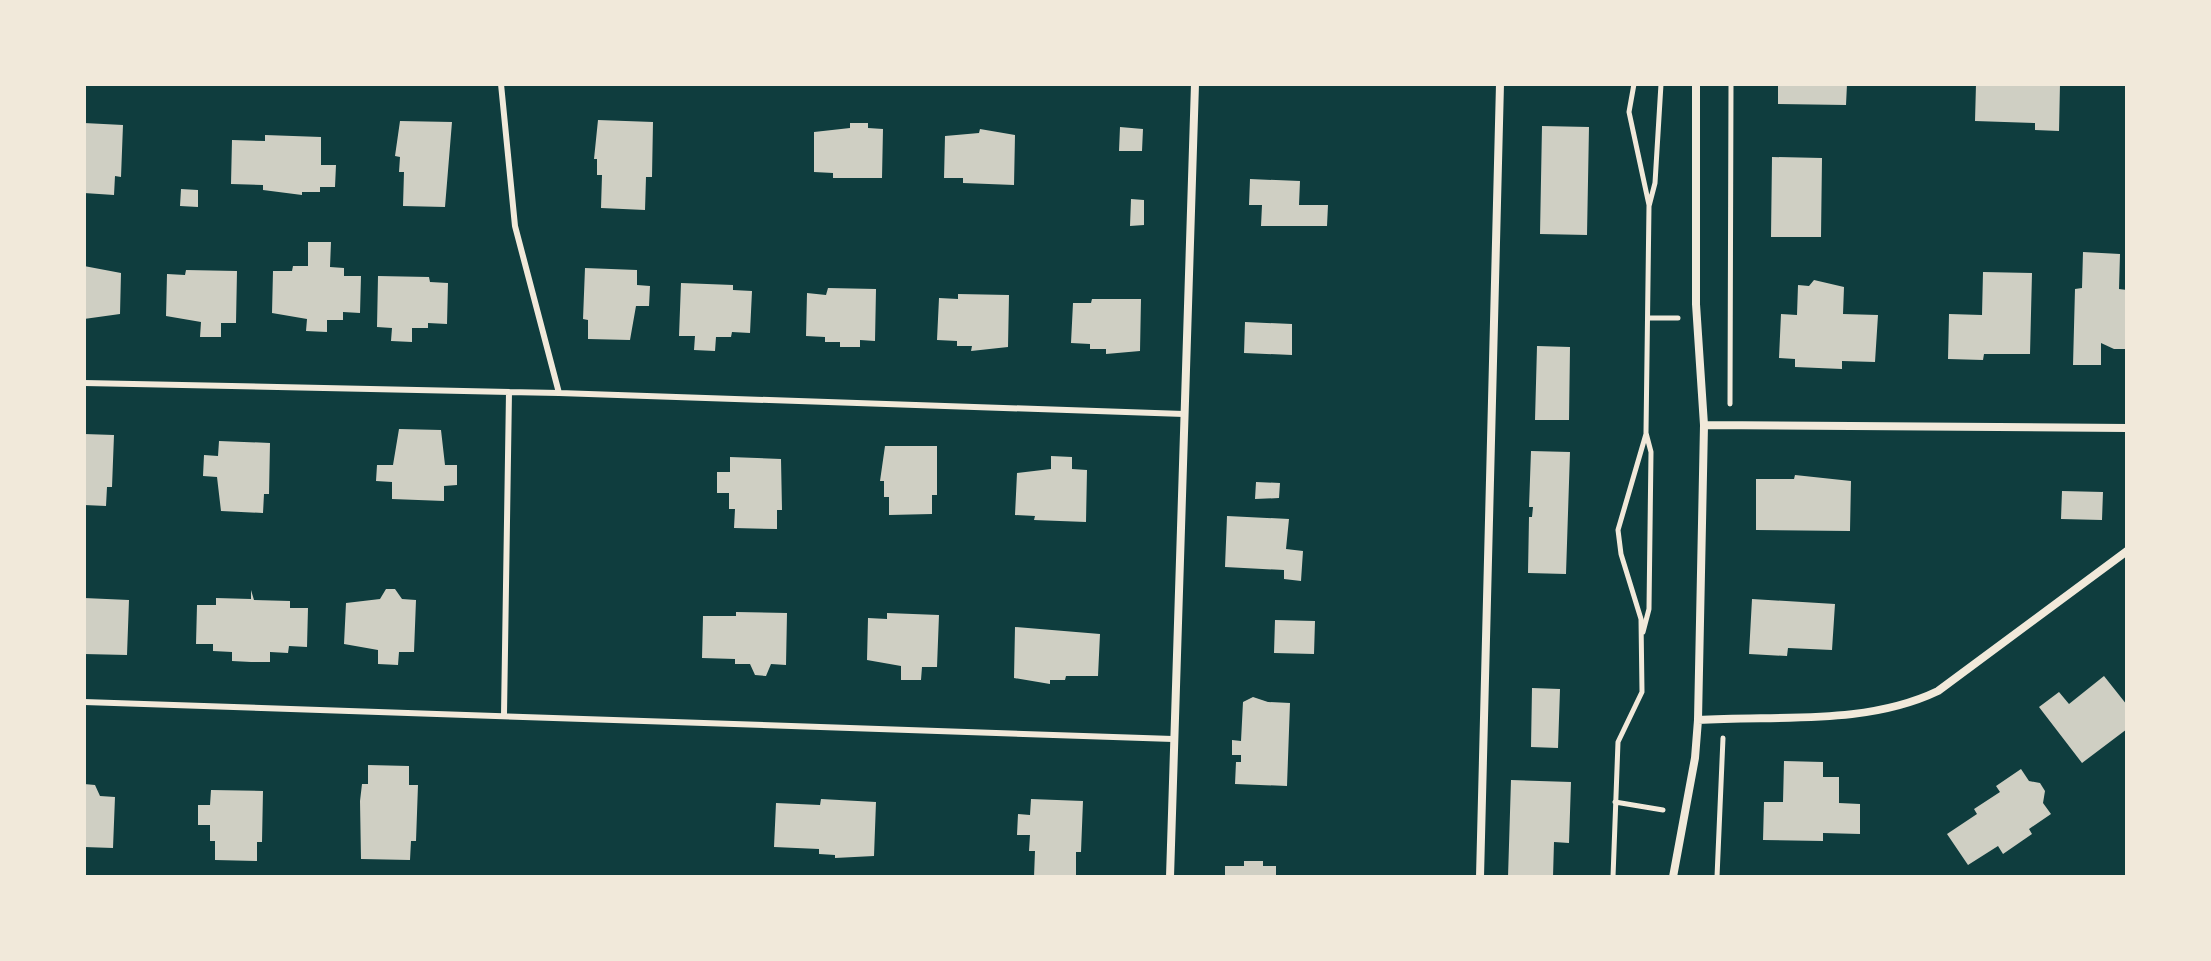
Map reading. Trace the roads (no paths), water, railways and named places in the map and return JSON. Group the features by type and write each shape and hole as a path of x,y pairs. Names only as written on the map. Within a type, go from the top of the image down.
{"street":[{"path":"1170,877 1195,84"},
{"path":"1480,877 1500,84"},
{"path":"1673,877 1695,758 1698,720 1704,425 1696,304 1696,84"},
{"path":"1704,425 2127,428"},
{"path":"1698,720 1878,712 1914,702 1938,691 2127,551"}],"lane":[{"path":"501,84 515,226 559,393"},
{"path":"84,383 559,393 1184,414"},
{"path":"504,715 509,392"},
{"path":"84,702 1173,739"}]}
